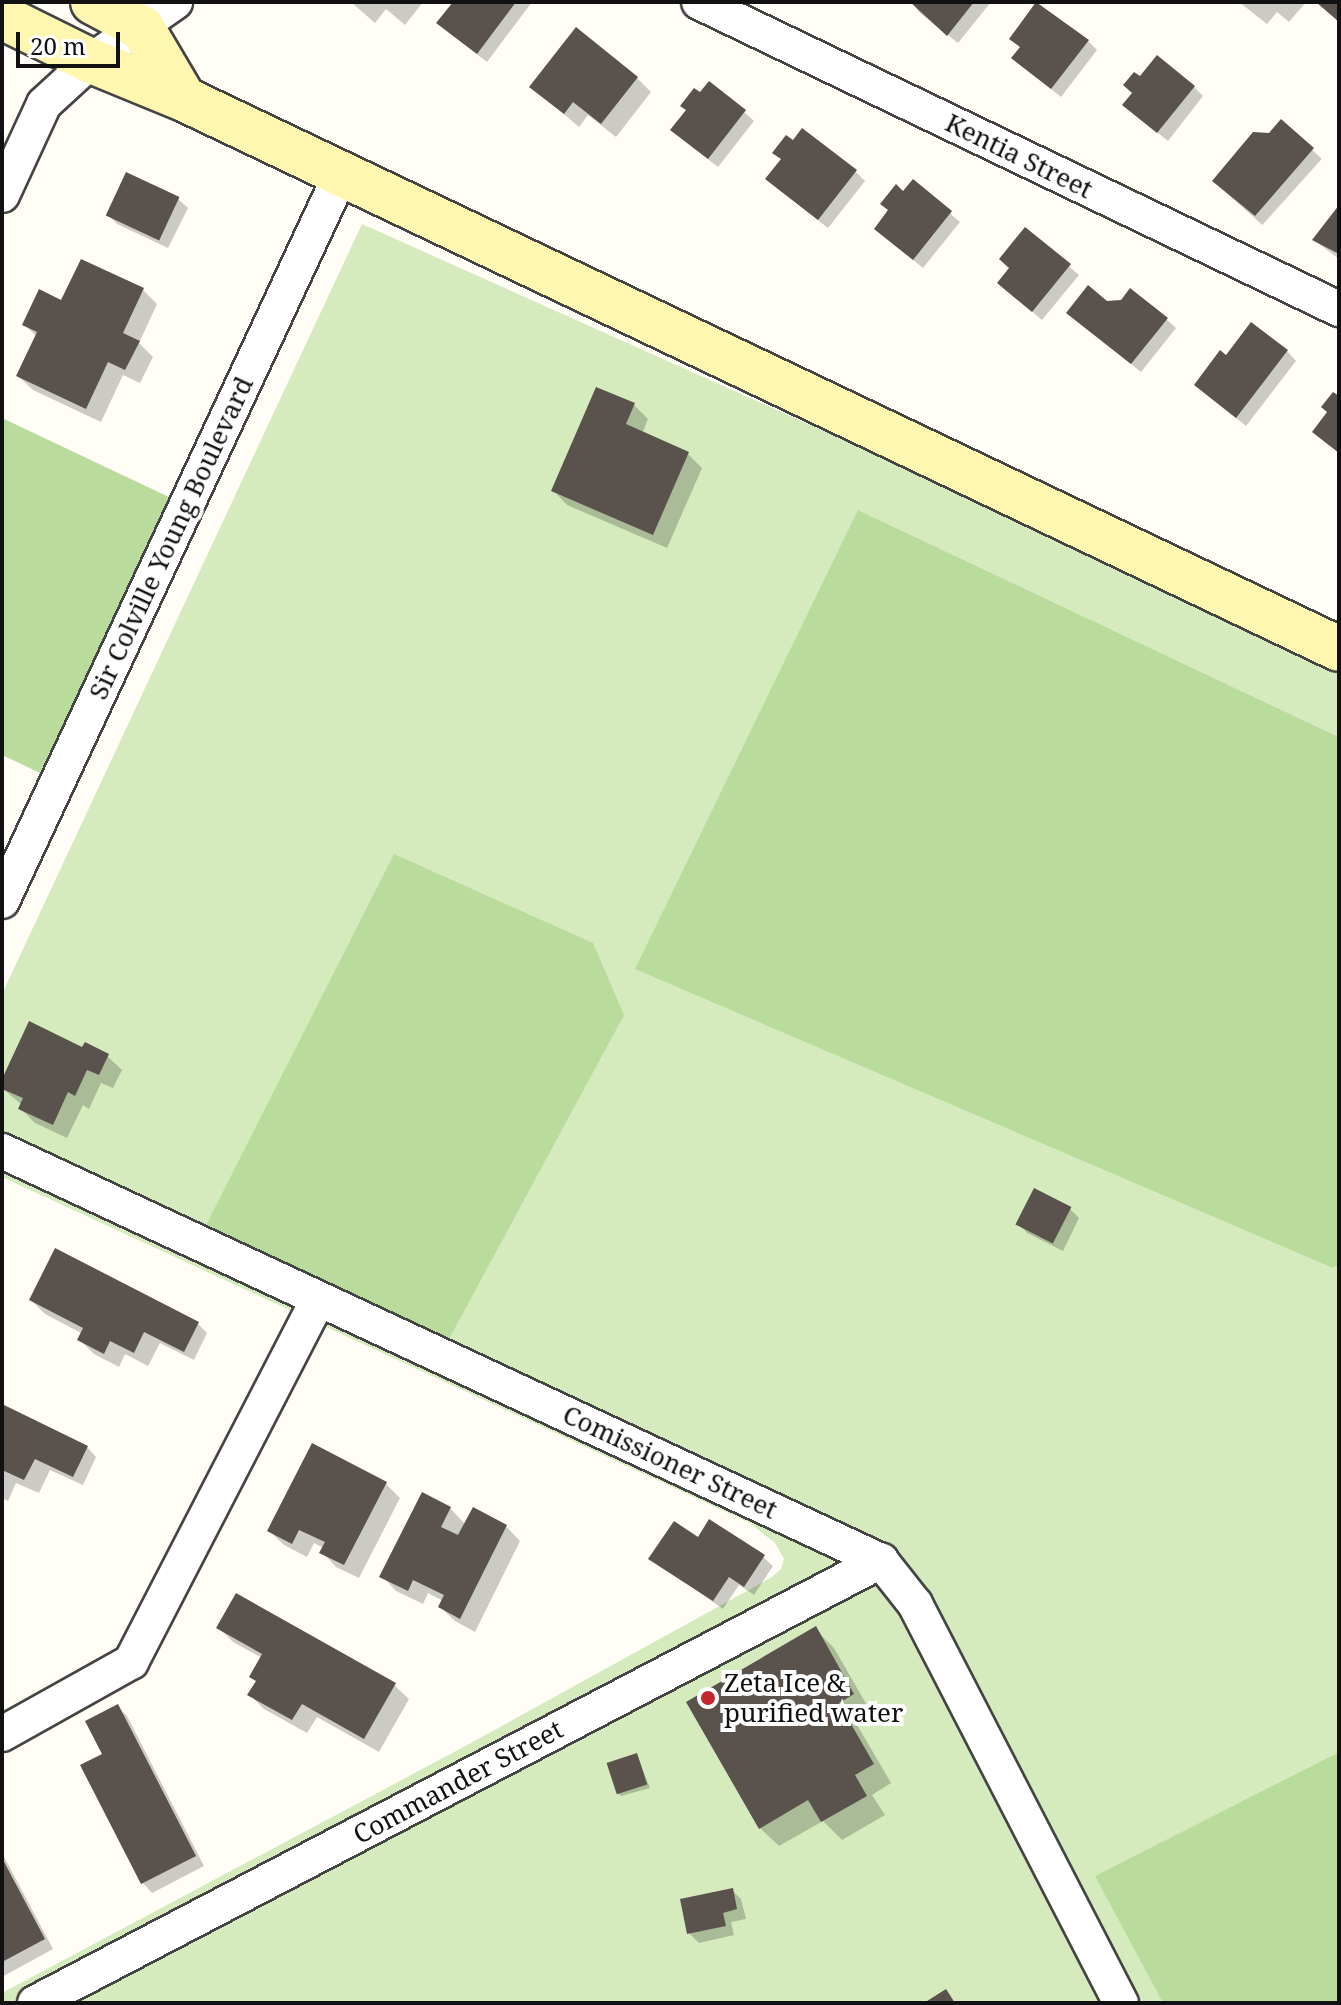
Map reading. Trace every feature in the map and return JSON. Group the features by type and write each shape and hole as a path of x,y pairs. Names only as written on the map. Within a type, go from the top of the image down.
{"street":[{"path":"93,2 158,15"},
{"name":"Kentia Street","path":"699,2 1339,309"},
{"path":"2,195 44,104 91,61 158,15"},
{"path":"158,15 184,99"},
{"path":"2,17 91,61 184,99 1339,649"},
{"name":"Sir Colville Young Boulevard","path":"2,901 341,174"},
{"name":"Comissioner Street","path":"2,1151 881,1561 915,1604 1121,2003"},
{"path":"2,1734 131,1662 318,1299"},
{"name":"Commander Street","path":"35,2003 881,1561"}],"green space":[{"path":"362,224 1339,662 1339,737 858,510 1333,1267 1339,1264 1339,1752 1096,1876 1163,2003 2,2003 2,1993 471,1743 772,1577 781,1569 784,1559 775,1543 750,1523 2,1177 2,994"},
{"path":"2,418 171,498 40,773 2,755"},
{"path":"858,510 1339,737 1339,1264 1333,1268 635,969"},
{"path":"394,854 593,943 624,1015 443,1350 197,1243"},
{"path":"1339,1752 1339,2003 1163,2003 1095,1876"}],"building":[{"path":"453,2 516,2 477,54 436,23"},
{"path":"910,2 974,2 947,36"},
{"path":"1036,2 1089,40 1051,89 1011,58 1020,47 1009,39"},
{"path":"1316,2 1339,2 1339,22"},
{"path":"576,27 638,77 601,124 573,102 564,114 529,87"},
{"path":"1157,55 1195,86 1157,133 1122,105 1132,93 1123,85 1134,72 1140,76"},
{"path":"709,81 746,110 708,159 670,130 686,110 680,106 694,88 700,92"},
{"path":"1281,119 1314,148 1255,216 1212,181 1253,132 1269,133"},
{"path":"802,128 857,170 818,220 765,179 781,159 772,153 786,135 793,140"},
{"path":"126,172 179,197 159,240 106,216"},
{"path":"913,179 952,211 913,260 874,229 888,210 880,204 896,184 903,191"},
{"path":"1339,205 1339,254 1312,240"},
{"path":"1025,227 1071,264 1032,312 997,283 1009,268 999,259"},
{"path":"81,259 144,288 123,333 140,341 125,370 108,362 86,409 16,376 37,332 22,325 39,289 61,300"},
{"path":"1088,285 1107,301 1121,300 1130,288 1168,318 1131,364 1066,313"},
{"path":"1251,322 1288,350 1236,418 1194,385 1220,350 1226,355"},
{"path":"596,387 635,403 626,424 689,452 653,535 551,491"},
{"path":"1333,392 1339,396 1339,453 1312,432 1327,412 1321,407"},
{"path":"29,1021 82,1047 85,1042 109,1054 99,1075 87,1070 75,1096 68,1092 53,1125 18,1109 23,1098 2,1089 2,1079"},
{"path":"1034,1188 1071,1207 1053,1244 1015,1225"},
{"path":"55,1248 199,1322 184,1352 144,1332 134,1353 110,1341 104,1354 77,1340 83,1328 29,1300"},
{"path":"2,1404 88,1446 73,1477 35,1459 24,1480 2,1470"},
{"path":"312,1443 387,1482 344,1565 319,1553 325,1542 299,1530 292,1544 267,1531"},
{"path":"422,1492 451,1507 441,1527 458,1535 473,1507 507,1525 460,1619 438,1607 444,1595 413,1580 408,1591 379,1577"},
{"path":"709,1519 765,1555 744,1587 729,1577 713,1601 648,1559 674,1521 698,1537"},
{"path":"236,1593 396,1683 364,1739 302,1704 292,1720 247,1695 256,1681 249,1677 262,1654 216,1628"},
{"path":"816,1626 854,1694 839,1703 874,1764 855,1775 867,1796 821,1822 808,1800 759,1829 686,1702"},
{"path":"118,1704 196,1856 141,1884 80,1765 102,1754 85,1721"},
{"path":"637,1753 647,1784 617,1794 607,1763"},
{"path":"2,1858 45,1939 2,1962"},
{"path":"733,1888 737,1909 723,1913 726,1926 687,1934 680,1899"},
{"path":"946,1989 955,2003 924,2003"}],"place":[{"name":"Zeta Ice & purified water","path":"708,1698"}]}
